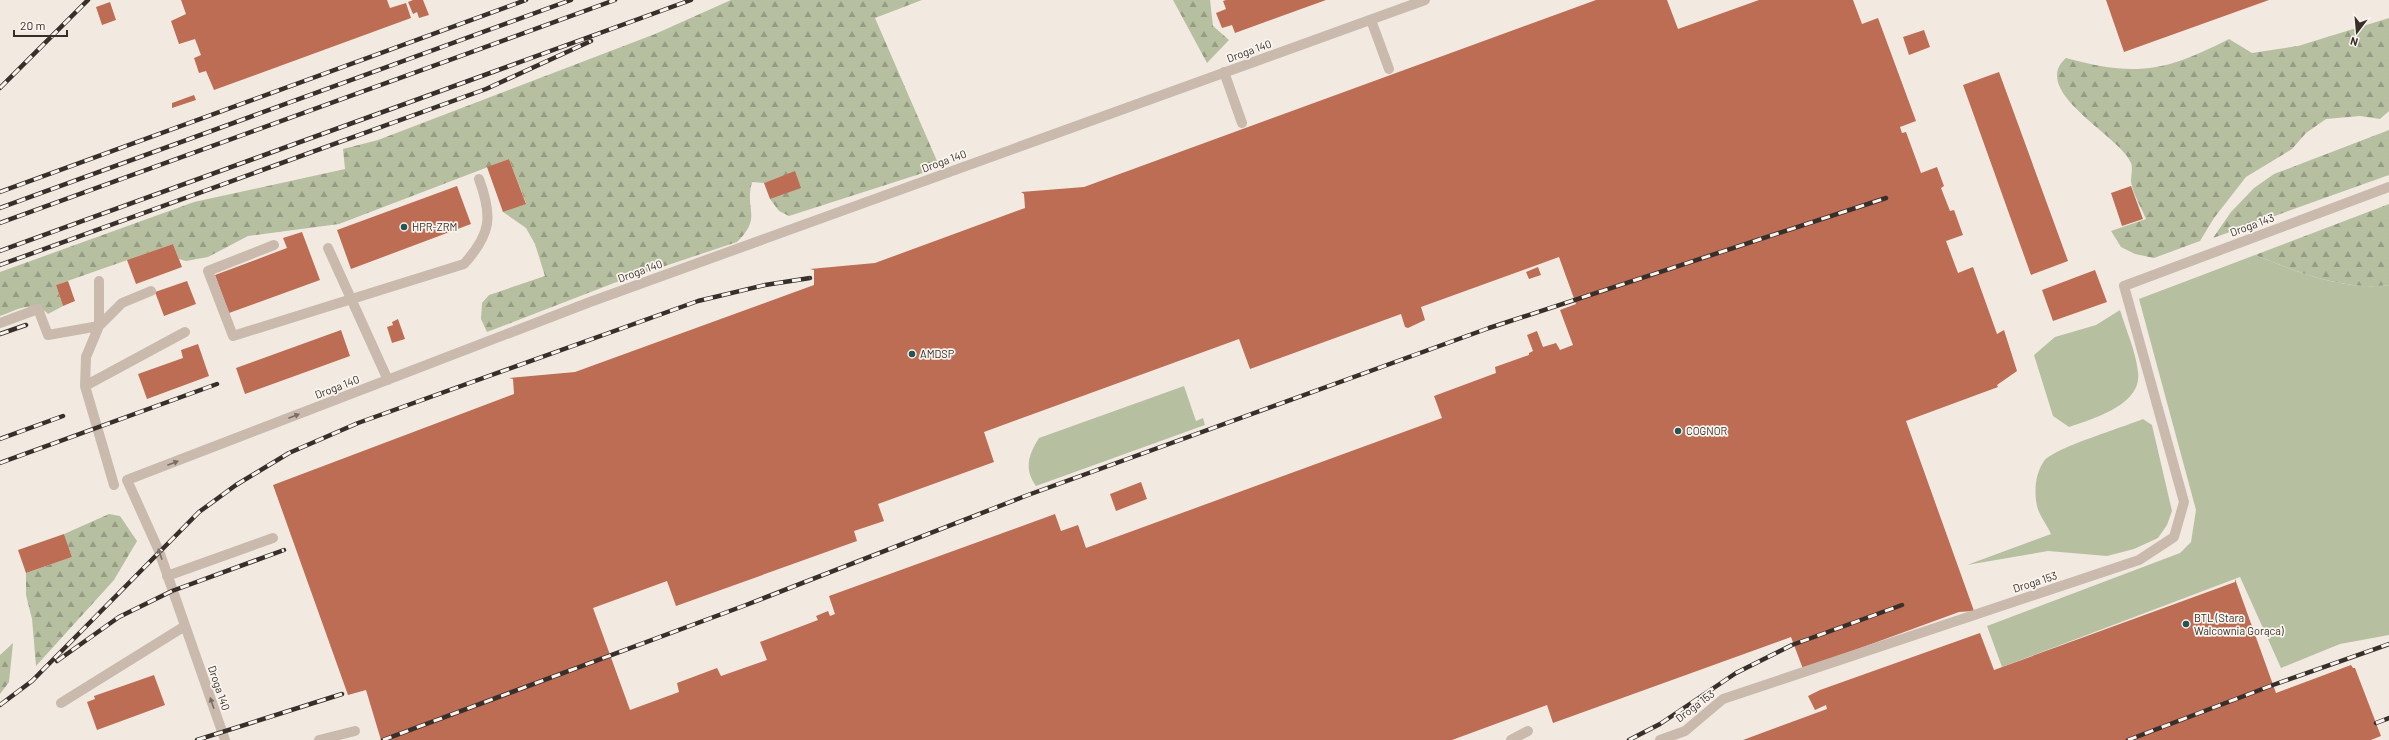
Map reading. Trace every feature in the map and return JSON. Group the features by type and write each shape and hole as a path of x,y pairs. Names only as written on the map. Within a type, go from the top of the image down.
{"lane":[{"name":"Droga 140","path":"225,740 167,576 127,480 590,302 1425,0"},
{"path":"1371,20 1389,69"},
{"path":"1224,72 1242,123"},
{"path":"274,245 208,272 233,336 350,298 464,264 480,246 487,225 488,202 479,180"},
{"name":"Droga 143","path":"2124,286 2389,187"},
{"path":"328,248 388,380"},
{"path":"99,281 99,326"},
{"name":"Droga 153","path":"1660,740 1685,735 1723,699 2139,560 2174,537 2184,502 2124,286"},
{"path":"114,485 85,386 86,357 99,326 122,303 151,291"},
{"path":"0,323 38,309 48,335 99,326"},
{"path":"85,386 185,332"},
{"path":"167,576 273,538"},
{"path":"61,703 185,626"},
{"path":"319,740 355,731"},
{"path":"1510,740 1528,731"}],"green space":[{"path":"731,0 922,0 875,18 937,161 926,172 789,216 779,211 770,199 795,172 764,183 752,182 750,192 751,219 745,233 737,242 614,283 487,332 481,319 482,303 489,295 545,276 535,244 526,228 503,212 526,203 509,159 339,224 248,236 208,257 186,261 179,259 173,244 56,285 63,306 48,314 37,307 31,306 0,316 0,272 194,202 345,169 343,149 378,140 655,34"},
{"path":"1173,0 1210,0 1213,26 1229,40 1207,63"},
{"path":"2389,18 2389,111 2380,119 2360,116 2326,119 2306,133 2292,149 2246,177 2214,218 2200,241 2154,258 2135,254 2121,247 2111,231 2146,219 2132,187 2132,165 2124,152 2067,99 2059,85 2058,71 2066,58 2112,68 2149,68 2167,65 2186,59 2229,39 2252,53 2298,46"},
{"path":"2389,130 2389,175 2213,238 2231,212 2254,188 2274,174"},
{"path":"2389,204 2389,285 2372,286 2337,283 2304,274 2255,255"},
{"path":"2255,255 2304,274 2337,283 2372,286 2389,285 2389,635 2340,644 2281,668 2240,577 2002,667 1987,626 2180,553 2191,542 2196,510 2139,299"},
{"path":"2120,310 2135,357 2138,372 2137,384 2132,393 2124,402 2114,409 2090,420 2069,427 2053,416 2034,355 2055,337 2096,325"},
{"path":"1184,386 1196,421 1203,418 1205,425 1036,486 1032,480 1029,468 1030,456 1039,438"},
{"path":"2143,419 2152,425 2172,511 2167,525 2158,538 2134,549 2107,556 2048,551 1967,565 2051,534 2039,513 2036,501 2037,477 2044,461 2050,456 2075,444"},
{"path":"109,514 120,516 137,541 114,580 36,666 32,619 26,595 26,573 72,557 64,534"},
{"path":"13,643 9,682 0,694 0,655"}],"building":[{"path":"181,0 387,0 390,8 406,3 411,18 214,90 206,71 199,73 194,58 201,55 195,39 179,44 171,21 186,14"},
{"path":"413,0 423,0 429,15 419,18 417,12 413,14 408,2"},
{"path":"1326,0 1235,33 1232,25 1222,28 1216,13 1226,9 1223,1"},
{"path":"1596,0 1667,0 1678,29 1759,0 1853,0 1862,24 1878,18 1916,121 1900,127 1902,133 1906,132 1921,173 1937,167 1944,186 1941,188 1950,211 1954,210 1963,235 1946,241 1958,273 1973,267 1997,334 2004,330 2017,371 1997,385 1998,387 1906,421 1974,611 1959,612 1803,669 1791,637 1553,723 1547,705 1452,740 381,740 366,690 348,695 273,485 514,394 513,379 509,378 575,372 814,285 814,270 810,269 875,263 1025,208 1024,194 1021,192 1084,187","holes":["1559,257 1576,304 1560,310 1573,345 1560,350 1556,343 1543,347 1537,331 1527,335 1533,351 1529,353 1529,355 1495,367 1496,373 1434,396 1442,418 1086,548 1078,525 1061,531 1055,514 829,596 835,614 830,616 828,611 816,616 818,620 760,642 767,660 721,676 717,668 677,683 679,692 630,710 593,608 667,581 676,606 857,541 854,531 884,521 878,504 994,462 984,432 1239,339 1250,369 1401,314 1405,327 1408,328 1425,320 1421,307"]},
{"path":"2106,0 2269,0 2124,52"},
{"path":"110,2 116,20 102,25 96,7"},
{"path":"1924,30 1930,47 1909,55 1903,37"},
{"path":"1999,72 2068,261 2031,275 1963,85"},
{"path":"194,95 196,100 172,108 172,103"},
{"path":"509,159 526,204 503,212 487,167"},
{"path":"795,171 801,188 770,199 764,183"},
{"name":"HPR-ZRM","path":"457,186 471,224 351,269 337,230"},
{"path":"2131,186 2143,219 2122,226 2111,193"},
{"path":"302,232 320,280 229,313 215,275 287,248 283,238"},
{"path":"173,244 182,267 136,284 127,260"},
{"path":"1538,267 1541,275 1529,279 1526,272"},
{"path":"2095,270 2107,302 2053,321 2042,290"},
{"path":"68,281 75,301 63,306 56,285"},
{"path":"187,281 196,304 164,316 155,292"},
{"path":"398,319 405,339 392,343 387,327 393,325 392,322"},
{"path":"341,330 350,356 245,394 236,368"},
{"path":"198,344 209,376 147,399 138,374 183,358 181,350"},
{"path":"1141,482 1147,499 1116,511 1110,494"},
{"path":"64,534 72,557 26,573 18,550"},
{"name":"BTL (Stara Walcownia Gorąca)","path":"2235,579 2276,693 2351,665 2355,668 2381,736 2371,740 1743,740 1827,709 1826,705 1815,710 1808,696 1820,690 1980,633 1994,670 2235,582"},
{"path":"154,675 165,705 97,730 87,702 95,699 94,696"}],"railway":[{"path":"0,88 88,0"},
{"path":"0,192 526,0"},
{"path":"0,208 571,0"},
{"path":"0,223 615,0"},
{"path":"0,251 691,0"},
{"path":"0,265 486,89 591,41"},
{"path":"383,740 746,605 1028,495 1489,328 1886,198"},
{"path":"0,705 32,681 199,512 236,485 289,453 358,423 698,301 765,285 810,278"},
{"path":"0,334 26,325"},
{"path":"0,463 217,384"},
{"path":"0,439 63,416"},
{"path":"57,661 119,617 172,591 284,550"},
{"path":"1629,740 1660,724 1736,673 1792,645 1902,605"},
{"path":"2128,740 2273,685 2389,644"},
{"path":"197,740 342,694"},
{"path":"2376,723 2389,718"}],"place":[{"name":"HPR-ZRM","path":"404,227"},
{"name":"AMDSP","path":"912,354"},
{"name":"COGNOR","path":"1678,431"},
{"name":"BTL (Stara Walcownia Gorąca)","path":"2186,624"}]}
